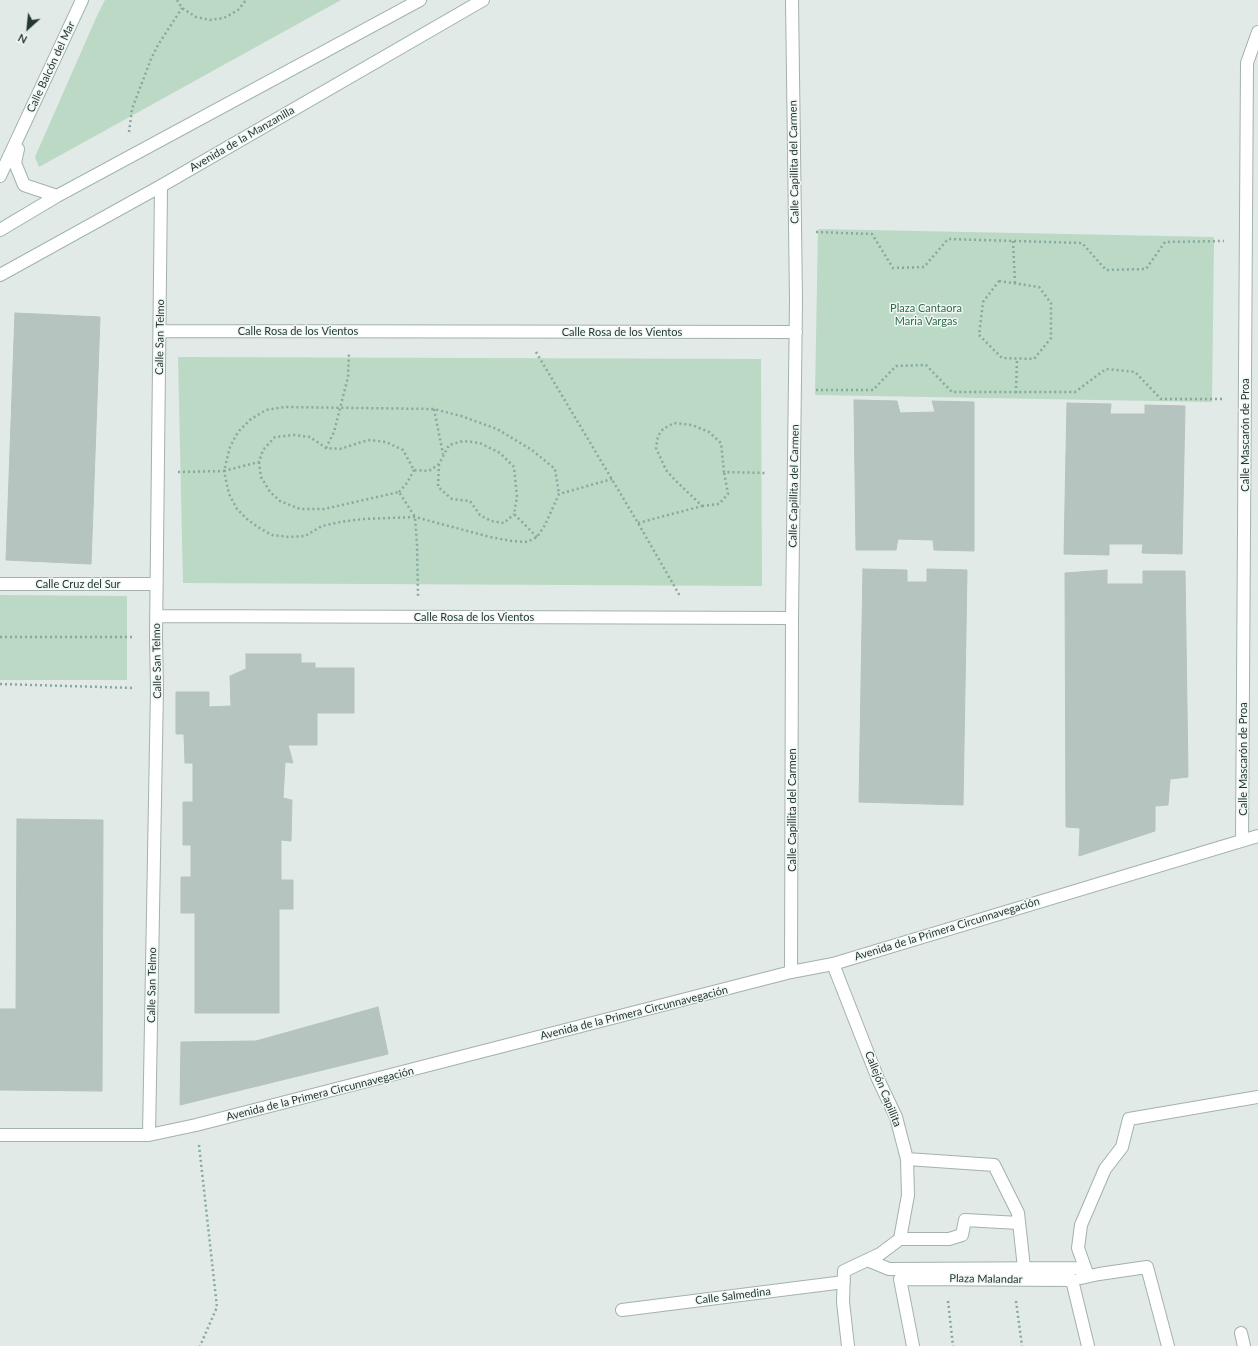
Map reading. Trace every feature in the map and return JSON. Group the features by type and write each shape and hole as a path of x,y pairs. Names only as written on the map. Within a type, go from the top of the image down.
{"street":[{"name":"Calle Balcón del Mar","path":"0,176 82,0"},
{"path":"0,230 57,196 420,0"},
{"name":"Avenida de la Manzanilla","path":"0,275 161,186 483,0"},
{"name":"Calle Capillita del Carmen","path":"791,972 792,618 796,332 792,0"},
{"name":"Calle Mascarón de Proa","path":"1242,840 1247,63 1258,32"},
{"name":"Calle Balcón del Mar","path":"20,134 15,163 24,185 57,196"},
{"name":"Calle San Telmo","path":"149,1136 158,688 156,584 161,186"},
{"name":"Calle Rosa de los Vientos","path":"160,331 796,332"},
{"name":"Calle Cruz del Sur","path":"0,584 156,584"},
{"name":"Calle Rosa de los Vientos","path":"156,616 792,618"},
{"name":"Avenida de la Primera Circunnavegación","path":"0,1135 149,1136 196,1125 791,972 833,964 1258,836"},
{"name":"Callejón Capillita","path":"833,964 878,1079 896,1117 907,1159 908,1195 900,1239"},
{"path":"1093,1346 1076,1280 1086,1272 1078,1248 1081,1225 1105,1169 1122,1147 1129,1119 1258,1097"},
{"path":"907,1159 994,1165 1018,1213 1024,1268"},
{"path":"848,1346 843,1302 844,1270 880,1254 900,1239 949,1239 962,1235 965,1220 1019,1223"},
{"name":"Plaza Malandar","path":"867,1260 889,1269 1024,1268 1086,1272 1147,1267 1168,1346"},
{"name":"Plaza Malandar","path":"913,1346 900,1278 1072,1280 1088,1346"},
{"name":"Calle Salmedina","path":"622,1310 844,1282"},
{"path":"1241,1333 1244,1346"}],"path":[{"path":"177,0 182,8 196,17 210,20 224,18 238,10 246,0"},
{"path":"141,152 129,133 132,109 151,59 158,45 182,8"},
{"path":"812,232 872,234 893,268 924,267 948,239 1082,243 1106,270 1146,269 1165,242 1226,241"},
{"path":"1013,241 1015,284"},
{"path":"1000,281 1015,284 1039,287 1051,303 1051,338 1034,359 1002,358 979,335 982,302 1000,281"},
{"path":"326,448 334,432 348,377 349,331"},
{"path":"523,331 612,479 692,617"},
{"path":"1016,392 1017,358"},
{"path":"811,390 873,390 896,366 926,365 952,392 1075,392 1106,369 1135,372 1161,399 1225,399"},
{"path":"285,407 340,408 434,409 461,416 497,429 532,450 555,469 559,494 545,525 537,537 527,542 490,537 415,517 340,522 322,526 305,536 289,537 272,535 248,520 237,509 229,494 224,471 230,447 238,432 251,418 266,410 285,407"},
{"path":"434,409 444,454"},
{"path":"638,523 702,506 719,504 728,494 721,443 709,432 692,425 674,423 663,429 658,436 656,448 666,470 702,506"},
{"path":"294,435 310,437 326,448 340,449 368,440 386,442 403,450 414,470 407,483 399,492 324,509 300,509 280,501 270,492 261,477 259,462 262,450 275,437 294,435"},
{"path":"463,441 480,443 500,453 514,467 517,498 514,514 504,523 491,521 480,515 470,501 452,499 438,487 439,464 444,454 449,445 463,441"},
{"path":"158,472 224,471 259,462"},
{"path":"414,470 429,470 439,464"},
{"path":"724,472 766,473"},
{"path":"559,494 612,479"},
{"path":"399,492 415,517 420,617"},
{"path":"514,514 537,537"},
{"path":"0,637 156,637"},
{"path":"0,684 158,688"},
{"path":"196,1125 217,1307 200,1346"},
{"path":"946,1279 953,1346"},
{"path":"1012,1280 1022,1346"}],"green space":[{"path":"105,0 341,0 39,167 35,157"},
{"name":"Plaza Cantaora Maria Vargas","path":"818,229 1214,237 1212,402 815,395"},
{"path":"178,357 761,359 762,586 183,583"},
{"path":"0,595 127,596 127,680 0,680"}],"building":[{"path":"15,313 100,317 91,564 6,560"},
{"path":"854,400 897,401 900,413 935,412 932,401 974,402 974,551 934,550 933,540 898,539 896,550 856,550"},
{"path":"1067,403 1111,404 1110,414 1145,414 1145,405 1185,406 1182,554 1142,553 1143,544 1109,544 1109,555 1064,554"},
{"path":"863,569 907,570 907,582 927,582 927,569 967,570 963,805 859,802"},
{"path":"1107,570 1107,584 1143,584 1143,571 1185,571 1188,777 1170,779 1168,805 1155,806 1155,831 1079,856 1080,828 1066,827 1065,573"},
{"path":"246,654 301,654 301,663 315,663 315,668 354,668 354,713 317,713 317,745 288,745 293,763 285,762 283,798 292,800 291,841 281,840 281,880 293,880 293,909 279,909 279,1013 195,1013 195,913 181,913 181,877 191,877 191,845 183,845 183,802 193,802 193,763 185,763 184,734 176,734 176,692 209,692 209,707 231,706 230,676 246,669"},
{"path":"17,819 103,820 102,1091 0,1090 0,1009 16,1009"},
{"path":"378,1007 388,1054 180,1105 181,1042 256,1041"}]}
